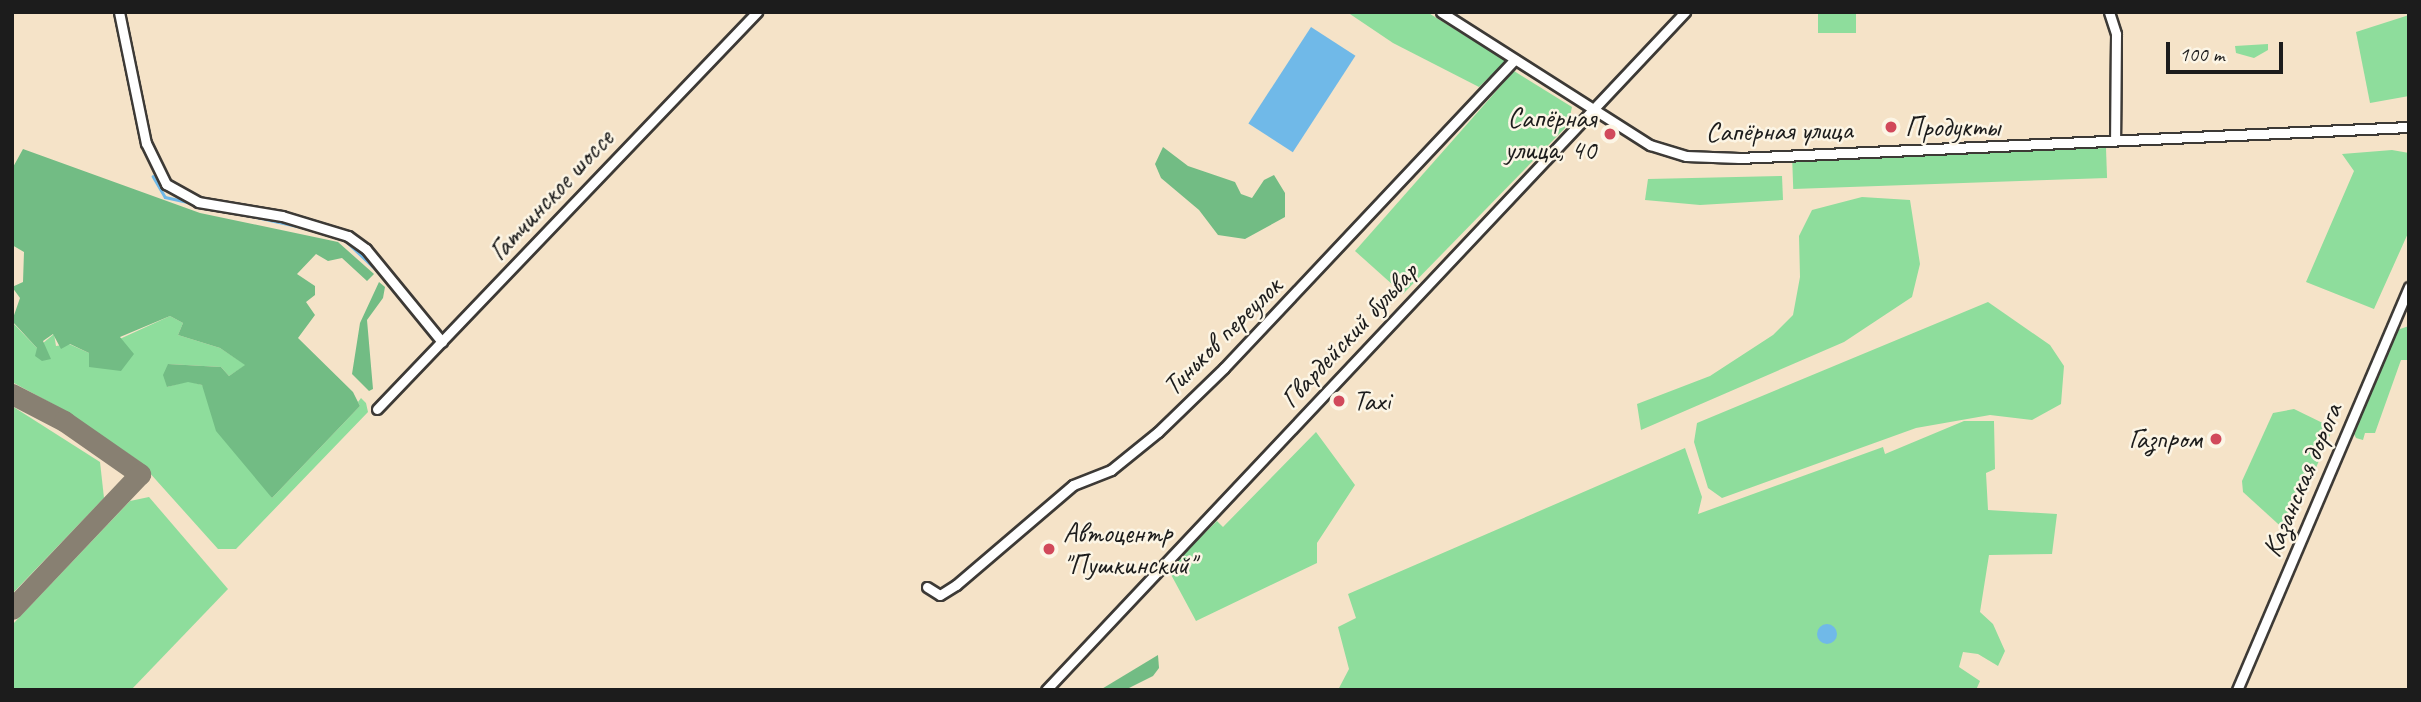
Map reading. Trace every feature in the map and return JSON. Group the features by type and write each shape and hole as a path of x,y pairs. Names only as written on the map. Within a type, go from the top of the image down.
{"street":[{"path":"119,12 146,143 166,184 198,202 282,216 348,236 366,249 442,342"},
{"name":"Гатчинское шоссе","path":"377,409 757,12"},
{"name":"Сапёрная улица","path":"1441,12 1650,145 1686,156 1739,159 2409,127"},
{"path":"1666,12 1675,21"},
{"name":"Гвардейский бульвар","path":"1046,690 1685,12"},
{"path":"2109,12 2116,45 2115,139"},
{"name":"Тиньков переулок","path":"927,587 940,595 956,585 1073,485 1111,470 1158,432 1224,368 1516,59"},
{"name":"Казанская дорога","path":"2237,690 2409,287"}],"green space":[{"path":"1347,12 1427,12 1506,61 1479,87 1393,43"},
{"path":"1818,12 1856,12 1856,33 1818,33"},
{"path":"2409,15 2409,96 2370,103 2356,32"},
{"path":"2268,44 2268,50 2254,58 2236,53 2235,46"},
{"path":"1514,71 1572,107 1568,125 1403,294 1355,251"},
{"path":"1163,147 1188,166 1235,182 1241,194 1252,198 1264,180 1274,175 1285,193 1285,217 1245,239 1218,235 1199,210 1161,178 1155,164"},
{"path":"2106,148 2107,178 1793,189 1792,159"},
{"path":"23,149 200,213 338,242 374,274 367,281 342,258 328,261 316,254 297,274 315,286 315,295 306,302 315,315 298,338 353,392 360,406 272,498 216,431 202,385 188,382 167,387 163,375 168,364 221,367 229,376 245,365 220,348 178,335 183,323 170,316 120,337 134,354 121,371 89,367 89,353 70,344 61,349 53,334 43,341 51,359 42,361 35,356 37,348 12,321 20,298 12,287 23,282 24,252 12,245 12,169"},
{"path":"2392,150 2409,153 2409,231 2374,309 2306,282 2354,171 2342,154"},
{"path":"1782,176 1783,200 1700,205 1645,200 1648,179"},
{"path":"1862,197 1910,200 1920,264 1912,297 1844,342 1641,430 1637,404 1710,376 1773,335 1793,315 1800,277 1799,236 1812,210"},
{"path":"379,282 385,287 383,298 367,320 373,389 369,391 352,374 360,323"},
{"path":"1988,302 2050,345 2064,366 2061,404 2032,420 1990,415 1916,428 1722,498 1708,488 1694,442 1697,423"},
{"path":"170,316 183,323 178,335 220,348 246,365 229,376 221,367 168,364 167,387 188,381 202,385 272,498 360,406 358,402 361,398 366,403 368,412 236,549 218,549 139,461 62,409 12,382 12,322 37,348 54,334 56,346 69,344 89,353"},
{"path":"2409,326 2409,360 2401,360 2375,433 2365,433 2363,440 2356,438 2352,430 2394,331"},
{"path":"12,406 100,462 104,498 12,594"},
{"path":"2294,409 2333,428 2288,533 2243,492 2242,481 2273,413"},
{"path":"1964,421 1994,421 1995,469 1986,473 1988,510 2057,514 2052,554 1989,555 1980,612 1993,624 2005,651 1998,666 1978,654 1963,652 1959,667 1980,681 1976,690 1338,690 1349,669 1338,627 1356,618 1348,594 1685,448 1702,497 1698,514 1883,447 1885,454"},
{"path":"1316,432 1355,485 1317,543 1317,563 1196,621 1168,569 1217,521 1223,527"},
{"path":"149,497 228,589 131,690 12,690 12,625 130,501"},
{"path":"1158,655 1159,668 1153,676 1125,690 1100,690"}],"water":[{"path":"1311,27 1355,56 1293,152 1248,123"},
{"path":"1827,624 1834,627 1837,634 1834,641 1827,644 1820,641 1817,634 1820,627"}],"waterway":[{"path":"153,176 165,197 306,228"},
{"path":"345,240 381,274"}],"taxiway":[{"path":"12,394 64,421 140,474 12,609"}],"place":[{"name":"Продукты","path":"1891,127"},
{"name":"Сапёрная улица, 40","path":"1610,134"},
{"name":"Taxi","path":"1339,401"},
{"name":"Газпром","path":"2216,439"},
{"name":"Автоцентр \"Пушкинский\"","path":"1049,549"}]}
